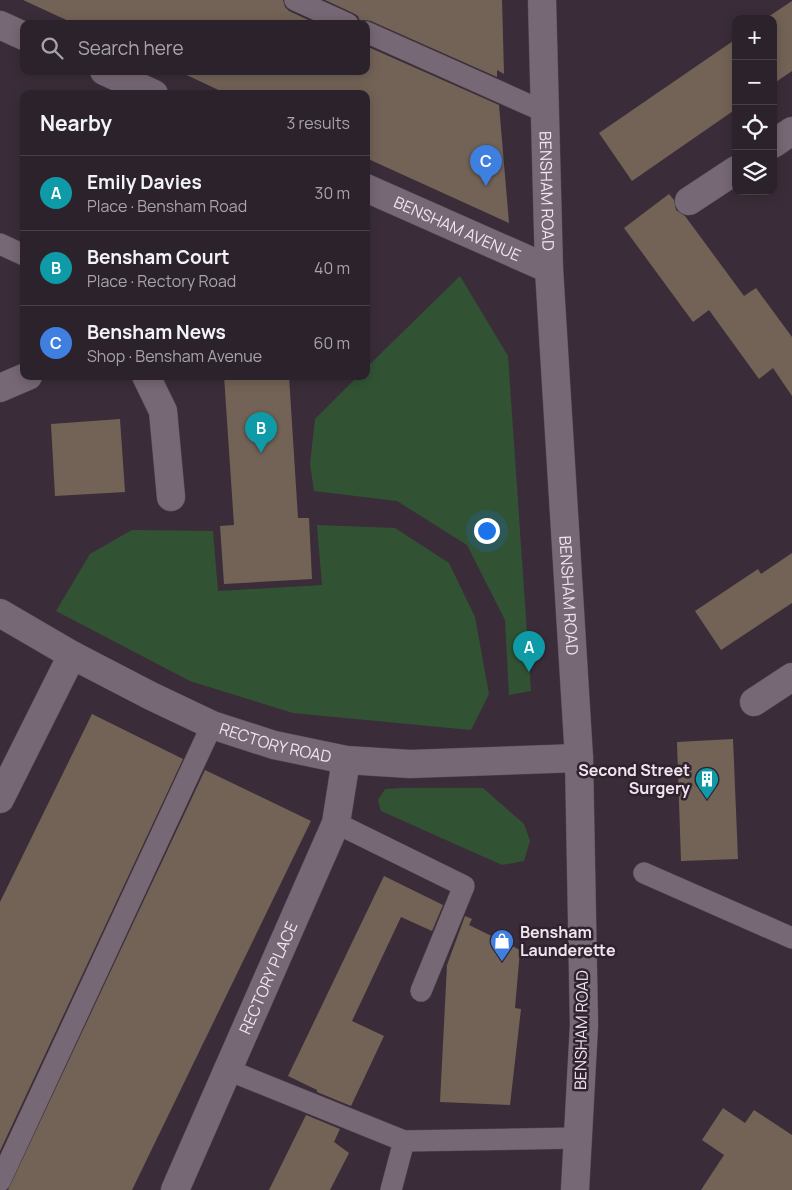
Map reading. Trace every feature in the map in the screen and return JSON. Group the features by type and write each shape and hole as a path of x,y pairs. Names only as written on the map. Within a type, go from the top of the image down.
{"street":[{"name":"BENSHAM ROAD","path":"542,0 549,268 580,758 584,1025 575,1190"},
{"path":"0,25 20,34"},
{"path":"113,75 145,90"},
{"path":"777,141 792,131"},
{"path":"689,202 732,173"},
{"name":"BENSHAM AVENUE","path":"370,190 549,268"},
{"path":"0,388 20,379"},
{"path":"148,380 163,411 172,497"},
{"name":"RECTORY ROAD","path":"0,613 72,655 150,696 212,725 274,745 346,760 410,764 580,758"},
{"path":"0,799 72,655"},
{"path":"754,702 792,677"},
{"name":"RECTORY PLACE","path":"175,1190 336,823 346,760"}],"lane":[{"path":"295,0 339,20"},
{"path":"370,34 545,112"},
{"path":"0,244 20,253"},
{"path":"0,1182 212,725"},
{"path":"336,823 464,886 421,991"},
{"path":"644,873 792,938"},
{"path":"228,1070 404,1141 578,1138"},
{"path":"390,1190 404,1141"}],"green space":[{"path":"460,276 508,356 531,691 509,695 505,620 467,545 397,501 314,491 310,464 315,419 354,380 370,380 370,364"},
{"path":"317,525 395,528 449,563 475,617 489,694 471,730 293,713 190,681 56,611 90,554 132,530 213,531 218,591 322,585"},
{"path":"483,788 524,824 530,841 524,861 502,865 381,811 378,800 385,789"}],"building":[{"path":"23,0 283,0 285,7 289,11 308,20 66,20"},
{"path":"325,0 502,0 504,74 497,70 497,77 370,20 360,20 358,16"},
{"path":"792,1 792,71 777,81 777,15 771,15"},
{"path":"732,42 732,112 632,181 599,133"},
{"path":"370,48 499,105 509,223 370,160 370,90 218,90 187,75 370,75"},
{"path":"669,194 674,200 676,210 685,216 744,296 756,288 792,337 792,396 773,368 759,379 709,310 693,322 624,228"},
{"path":"224,380 289,380 298,518 309,518 312,579 224,584 220,526 234,525"},
{"path":"120,419 125,492 55,496 51,424"},
{"path":"792,553 792,603 721,650 695,611 758,569 761,574"},
{"path":"92,714 183,759 0,1151 0,902"},
{"name":"Second Street Surgery","path":"733,739 738,859 681,861 677,742"},
{"path":"205,770 311,821 132,1190 8,1190"},
{"path":"384,876 443,905 432,931 401,917 352,1021 384,1036 351,1106 317,1092 317,1090 288,1076"},
{"path":"465,916 472,919 469,925 520,950 515,1008 521,1009 510,1105 440,1102 447,965"},
{"path":"723,1108 745,1123 754,1110 792,1135 792,1190 701,1190 724,1155 702,1140"},
{"path":"306,1115 340,1129 334,1142 349,1153 330,1190 269,1190"}],"place":[{"name":"Bensham News","path":"486,186"},
{"name":"Bensham Court","path":"261,453"},
{"name":"Emily Davies","path":"529,672"},
{"name":"Second Street Surgery","path":"707,800"},
{"name":"Bensham Launderette","path":"502,962"}]}
